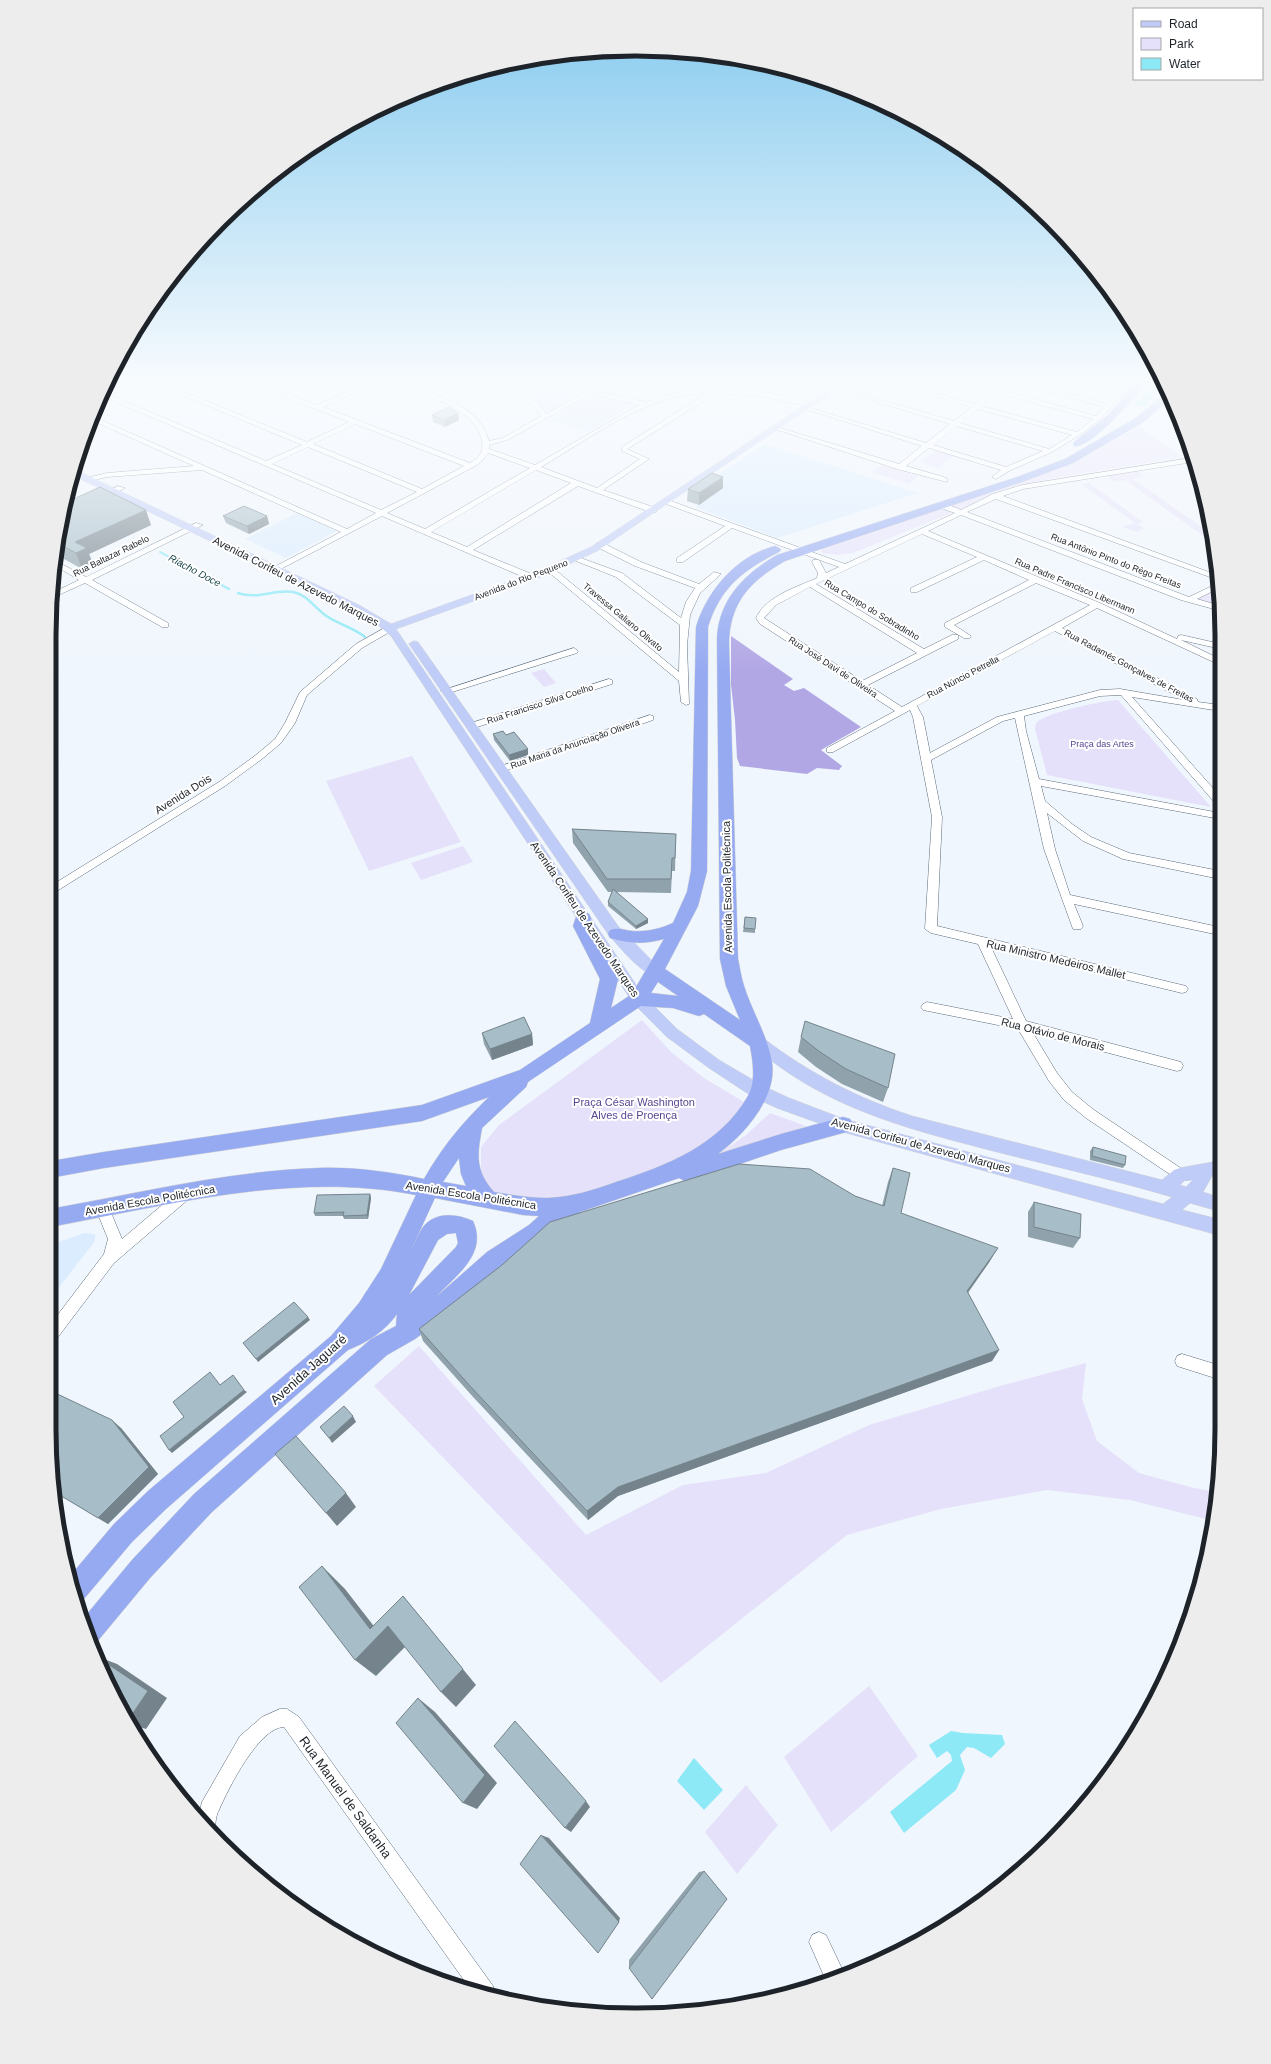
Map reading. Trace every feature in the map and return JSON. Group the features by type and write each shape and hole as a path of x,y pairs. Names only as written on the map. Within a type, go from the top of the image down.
{"highway":[{"name":"Avenida Escola Politécnica","path":"56,1217 102,1207 256,1182 320,1177 386,1180 523,1206 549,1206 581,1203 665,1175 692,1162 717,1144 739,1123 756,1100 759,1092 763,1065 758,1042 735,986 729,959 723,656 726,613 737,596 759,573 773,563 805,554 947,494 992,478"},
{"path":"805,554 819,545 1019,478"},
{"path":"941,505 939,499 947,494"},
{"name":"Avenida Escola Politécnica","path":"56,1169 104,1160 422,1113 446,1106 527,1075 638,999 656,971 680,927 695,892 699,871 702,627 705,614 719,590 748,564 805,554"},
{"path":"583,918 581,926 609,979 598,1026"},
{"path":"616,934 642,938 664,934 680,927"},
{"name":"Avenida Corifeu de Azevedo Marques","path":"656,971 758,1042"},
{"path":"638,999 673,1001 720,1017"},
{"name":"Avenida Jaguaré","path":"78,1586 123,1533 157,1500 339,1344 367,1310 388,1276 429,1189 445,1161 472,1125 527,1075"},
{"path":"472,1125 468,1154 470,1173 475,1185 487,1198"},
{"path":"92,1628 141,1569 203,1503 379,1347 407,1332 437,1310 494,1259 536,1232 548,1220 581,1203 604,1201 781,1142 843,1125"},
{"path":"339,1344 372,1326 382,1317 398,1294 431,1233 444,1225 457,1224 466,1228 468,1243 464,1253 408,1311 407,1332"}],"main road":[{"name":"Avenida do Rio Pequeno","path":"394,626 550,570 575,559 600,545 700,478"},
{"name":"Avenida Corifeu de Azevedo Marques","path":"93,479 281,567 361,611 405,631 616,934 639,958 656,971"},
{"name":"Avenida Corifeu de Azevedo Marques","path":"394,626 396,634 638,999 672,1033 714,1064 759,1092 843,1125 1215,1226"},
{"name":"Avenida Corifeu de Azevedo Marques","path":"758,1042 784,1064 826,1090 873,1110 912,1123 1165,1188 1215,1203"},
{"path":"1165,1188 1180,1175 1213,1169"},
{"path":"1166,1212 1197,1188 1213,1169"}],"street":[{"path":"226,478 348,532"},
{"path":"300,478 531,577"},
{"path":"391,478 424,492"},
{"path":"281,567 448,478"},
{"path":"425,532 517,478"},
{"path":"564,478 653,510"},
{"path":"598,490 616,478"},
{"path":"938,478 944,480"},
{"path":"810,584 996,496 1034,485 1076,478"},
{"path":"467,550 577,483"},
{"path":"92,501 117,490"},
{"name":"Rua Antônio Pinto do Rêgo Freitas","path":"996,496 1212,576"},
{"path":"665,502 732,525 841,569"},
{"name":"Rua Antônio Pinto do Rêgo Freitas","path":"941,505 1190,600 1213,588"},
{"path":"680,560 732,525"},
{"name":"Rua Baltazar Rabelo","path":"57,593 195,527"},
{"name":"Rua Padre Francisco Libermann","path":"921,531 1164,634 1215,660"},
{"path":"600,545 638,564 701,588"},
{"path":"805,554 863,558"},
{"path":"805,554 822,573 821,578"},
{"path":"914,590 982,558"},
{"path":"575,559 619,575 684,624"},
{"path":"60,566 165,625"},
{"name":"Travessa Galiano Olivato","path":"550,570 683,680"},
{"path":"686,702 683,680 684,624 689,603 701,588 717,574"},
{"path":"967,636 948,625 1035,580"},
{"name":"Rua José Davi de Oliveira","path":"810,584 766,609 760,616 763,622 902,711"},
{"name":"Rua Campo do Sobradinho","path":"810,584 924,652"},
{"path":"1190,600 1214,607"},
{"name":"Rua Núncio Petrella","path":"830,750 1097,605"},
{"name":"Avenida Dois","path":"56,888 222,784 259,757 278,741 290,723 303,694 359,646 394,626"},
{"name":"Rua Radamés Gonçalves de Freitas","path":"1056,628 1211,707"},
{"path":"1164,634 1215,646"},
{"path":"861,685 955,637"},
{"path":"446,691 574,650"},
{"name":"Rua Francisco Silva Coelho","path":"471,726 609,682"},
{"path":"912,705 918,717 927,758 1000,718 1019,715 1100,693 1124,693 1211,707"},
{"path":"1124,693 1215,796"},
{"path":"1019,715 1033,781 1040,802 1043,827 1057,874 1077,926"},
{"name":"Rua Maria da Anunciação Oliveira","path":"501,769 650,718"},
{"name":"Rua Ministro Medeiros Mallet","path":"927,758 937,817 931,928 982,942 1182,989"},
{"path":"1033,781 1215,815"},
{"path":"1040,802 1087,840 1106,848 1127,856 1215,874"},
{"path":"1066,898 1215,930"},
{"path":"982,942 1022,1025 1053,1077 1068,1096 1090,1114 1180,1175"},
{"name":"Rua Otávio de Morais","path":"927,1007 1022,1025 1177,1066"},
{"path":"56,1328 109,1258 186,1193"},
{"path":"102,1207 115,1239 109,1258"},
{"path":"1182,1361 1215,1371"},
{"name":"Rua Manuel de Saldanha","path":"207,1819 209,1809 246,1742 268,1723 280,1718 287,1718 293,1723 481,1987"},
{"path":"819,1942 833,1973"}],"shaded area":[{"path":"713,478 872,478 918,493 777,538 695,507 722,488 707,482"},
{"path":"297,513 337,531 286,558 245,539"},
{"path":"731,636 793,679 784,685 794,691 804,688 861,727 821,750 842,766 839,770 817,768 807,774 740,766 737,758 731,685"},
{"path":"84,1233 95,1234 95,1241 56,1291 56,1243"}],"green space":[{"path":"891,478 915,478 909,484"},
{"path":"1030,478 1053,478 1013,488 853,553 837,555 822,553 821,547"},
{"path":"1110,478 1135,478 1133,479 1205,530 1207,538 1125,480 1114,482"},
{"path":"1089,483 1143,522 1137,524 1144,528 1137,532 1122,527 1135,523 1081,484"},
{"path":"1213,591 1214,605 1195,600"},
{"path":"544,669 556,683 544,687 531,673"},
{"name":"Praça das Artes","path":"1118,700 1211,807 1047,775 1035,729 1036,724 1040,720 1049,716 1068,710 1090,704"},
{"path":"412,756 461,842 369,871 326,781"},
{"path":"463,846 473,862 421,880 411,863"},
{"name":"Praça César Washington Alves de Proença","path":"642,1020 671,1052 704,1078 744,1102 730,1126 667,1168 566,1198 524,1199 494,1192 481,1179 481,1147 499,1125"},
{"path":"770,1113 806,1126 707,1162 746,1135"},
{"path":"419,1346 586,1535 683,1485 766,1473 869,1425 1000,1386 1086,1363 1082,1399 1097,1441 1139,1473 1194,1488 1211,1491 1210,1504 1208,1519 1130,1500 1047,1490 941,1509 847,1535 661,1683 374,1386"},
{"path":"869,1686 918,1756 831,1832 784,1757"},
{"path":"746,1785 778,1825 737,1874 705,1832"}],"water":[{"path":"951,1731 1002,1735 1005,1744 991,1758 974,1748 967,1747 960,1755 965,1770 956,1790 904,1833 890,1812 952,1761 951,1755 947,1751 937,1758 929,1745"},
{"path":"694,1758 723,1790 704,1810 677,1781"}],"building":[{"path":"704,478 721,478 699,493 688,489"},
{"path":"100,487 146,510 75,542 87,548 76,553 63,546 73,500"},
{"path":"244,506 267,516 247,526 223,516"},
{"path":"503,731 506,735 514,732 528,749 509,755 493,734"},
{"path":"572,829 676,834 675,858 672,858 671,879 607,879"},
{"path":"613,889 648,919 636,926 608,902"},
{"path":"745,917 756,918 755,929 744,928"},
{"path":"524,1017 532,1034 490,1049 482,1033"},
{"path":"805,1021 895,1054 888,1088 846,1069 820,1052 801,1037"},
{"path":"1093,1147 1126,1156 1125,1165 1092,1156"},
{"path":"739,1164 810,1169 855,1196 884,1206 893,1168 910,1173 901,1213 998,1248 967,1291 999,1350 618,1487 587,1511 419,1329 502,1265 550,1222"},
{"path":"370,1194 367,1215 343,1216 344,1212 314,1213 317,1195"},
{"path":"1034,1202 1081,1214 1080,1238 1034,1227"},
{"path":"294,1302 308,1317 256,1359 243,1343"},
{"path":"210,1372 220,1385 233,1375 244,1390 169,1450 160,1436 184,1417 173,1402"},
{"path":"56,1393 112,1420 149,1467 98,1518 60,1495 57,1466"},
{"path":"344,1406 353,1416 329,1438 320,1427"},
{"path":"296,1436 346,1493 326,1513 275,1454"},
{"path":"322,1566 370,1629 403,1596 463,1669 441,1692 388,1626 355,1660 299,1587"},
{"path":"106,1663 148,1691 132,1714"},
{"path":"418,1698 485,1775 463,1803 396,1723"},
{"path":"515,1721 586,1801 565,1828 494,1746"},
{"path":"541,1835 619,1922 598,1953 520,1864"},
{"path":"704,1871 727,1899 652,1999 629,1968"}],"waterway":[{"name":"Riacho Doce","path":"160,552 212,580"},
{"name":"Riacho Doce","path":"210,579 229,589"},
{"name":"Riacho Doce","path":"238,593 245,595 259,595 286,591 298,593 330,618 365,637"}]}
